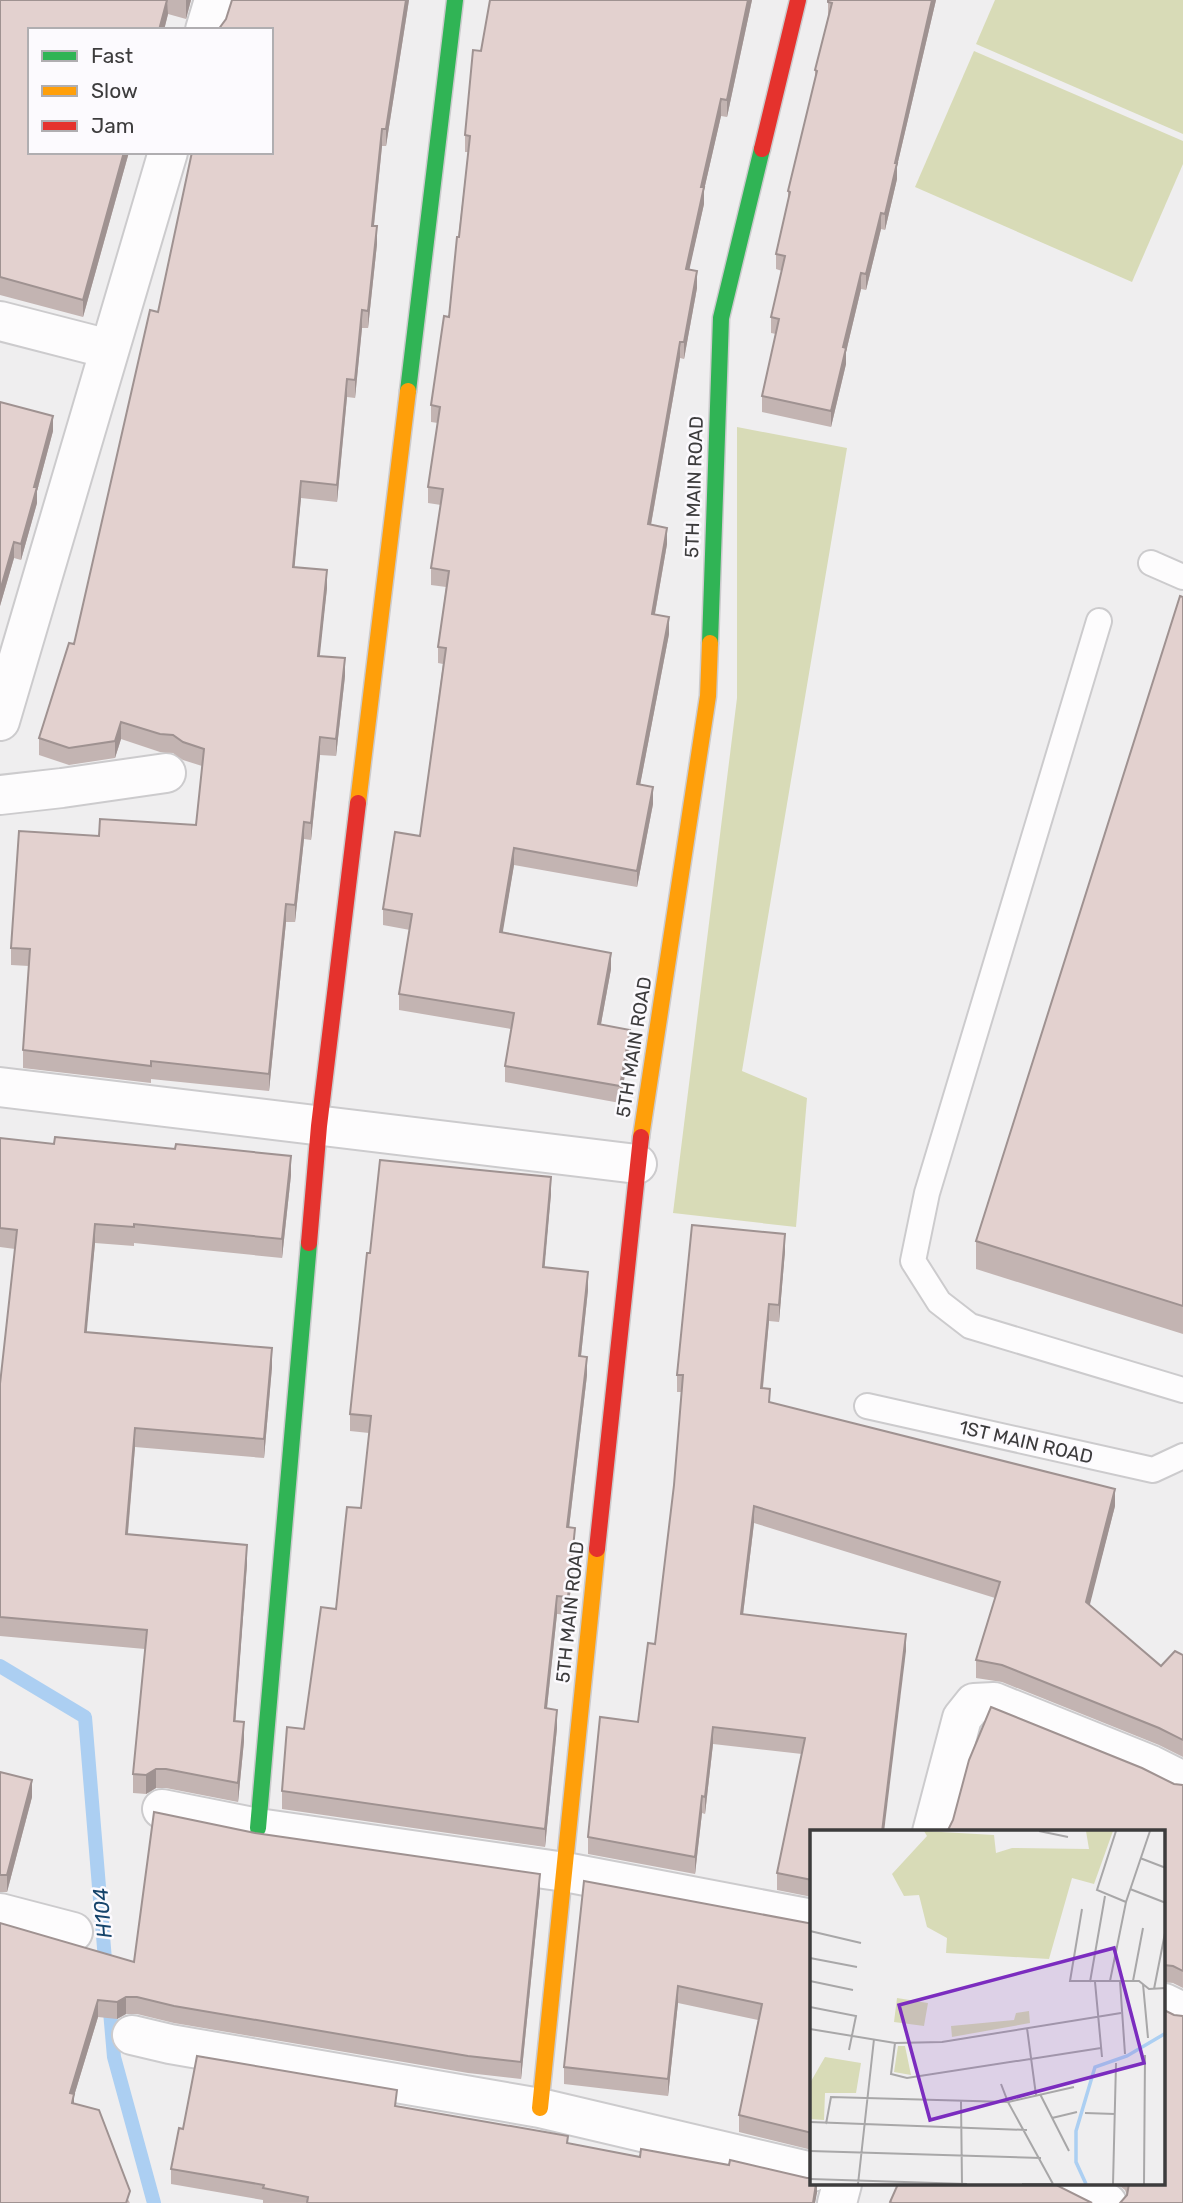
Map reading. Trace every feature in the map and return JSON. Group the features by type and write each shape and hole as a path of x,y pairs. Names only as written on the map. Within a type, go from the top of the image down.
{"street":[{"path":"206,28 214,0"},
{"path":"258,1828 319,1126 454,0"},
{"name":"5TH MAIN ROAD","path":"540,2108 637,1164 708,696 721,318 798,0"},
{"path":"0,721 167,154"},
{"path":"0,321 109,349"},
{"path":"0,795 166,773"},
{"path":"0,1087 637,1164"},
{"path":"933,1830 962,1718 974,1703 993,1702 1183,1781"},
{"path":"162,1809 258,1828 565,1872 810,1919"},
{"path":"0,1913 74,1932"},
{"path":"1166,2004 1183,2012"},
{"path":"132,2035 170,2044 540,2108 810,2172"},
{"path":"837,2203 841,2186"},
{"path":"1072,2186 1107,2203"}],"lane":[{"path":"1151,563 1183,577"},
{"path":"1099,621 927,1193 913,1261 939,1302 970,1326 1183,1390"},
{"name":"1ST MAIN ROAD","path":"867,1406 1153,1470 1183,1456"}],"green space":[{"path":"995,0 1183,0 1183,134 976,44"},
{"path":"974,51 1183,141 1183,164 1132,282 915,187"},
{"path":"737,427 847,448 742,1071 807,1098 796,1227 673,1213 737,698"}],"building":[{"path":"0,0 167,0 160,28 28,28 28,154 123,154 83,300 0,277"},
{"path":"232,0 406,0 386,129 382,129 372,226 377,226 368,311 362,310 355,380 347,379 337,485 301,481 293,567 327,570 318,656 345,658 336,739 320,737 311,823 304,822 295,905 286,904 269,1074 151,1061 151,1066 23,1050 30,949 11,948 19,831 99,836 100,819 196,825 204,749 183,742 173,735 160,734 121,722 115,741 69,748 39,738 69,643 74,644 150,310 158,312 192,154 273,154 273,28 219,28 226,19"},
{"path":"490,0 748,0 727,100 721,99 701,187 704,187 686,269 697,271 684,342 680,342 648,524 667,528 652,614 669,617 637,784 653,787 637,871 514,848 500,932 611,953 598,1024 630,1030 620,1086 505,1066 514,1013 399,994 412,914 383,909 395,832 420,836 446,648 438,647 449,571 431,568 443,489 428,487 440,407 431,405 444,316 449,317 459,237 470,136 465,135 473,50 481,51"},
{"path":"828,0 932,0 885,214 881,213 866,274 861,273 831,411 762,396 779,319 771,317 785,256 776,254 832,3"},
{"path":"0,402 53,416 21,544 14,542 0,591"},
{"path":"1180,596 1183,597 1183,1306 976,1241"},
{"path":"55,1137 175,1149 176,1144 291,1156 282,1239 134,1224 134,1227 95,1224 85,1332 272,1348 264,1439 135,1428 126,1534 247,1545 234,1721 244,1722 238,1783 166,1769 156,1769 146,1775 133,1774 147,1630 0,1617 0,1384 17,1230 0,1228 0,1138 54,1144"},
{"path":"380,1160 551,1177 543,1267 588,1272 579,1356 587,1357 567,1527 575,1528 568,1597 557,1596 545,1708 557,1710 545,1829 282,1791 287,1727 304,1729 321,1607 336,1609 347,1507 361,1508 371,1416 350,1414"},
{"path":"692,1225 785,1234 779,1305 769,1304 761,1388 770,1389 769,1402 1115,1489 1086,1602 1161,1666 1175,1651 1183,1655 1183,1740 1002,1665 976,1660 1000,1582 754,1506 741,1614 906,1634 882,1830 810,1830 810,1880 777,1873 805,1738 713,1727 695,1857 588,1837 600,1717 638,1722 648,1643 655,1644 674,1485 683,1375 677,1375"},
{"path":"991,1707 1142,1768 1174,1784 1183,1785 1183,1971 1166,1965 1166,1830 948,1830 969,1760"},
{"path":"0,1772 32,1780 7,1875 0,1875"},
{"path":"154,1812 255,1833 540,1874 521,2062 468,2056 174,2006 137,1997 126,1997 117,2002 98,2000 70,2093 74,2094 72,2103 99,2110 130,2191 126,2203 0,2203 0,1923 134,1962"},
{"path":"584,1881 810,1923 810,2133 739,2115 762,2004 678,1986 668,2079 564,2067"},
{"path":"1166,2011 1183,2016 1183,2203 1120,2203 1127,2195 1129,2186 1166,2186"},
{"path":"197,2056 397,2090 395,2106 568,2136 567,2143 640,2157 641,2149 729,2165 730,2160 810,2178 810,2186 816,2186 813,2203 307,2203 308,2197 263,2188 264,2185 171,2169 179,2128 183,2129"},
{"path":"897,2186 1059,2186 1092,2203 892,2203 890,2202"}],"waterway":[{"name":"H104","path":"0,1666 85,1717 106,1972"},
{"name":"H104","path":"109,2000 114,2057 154,2203"}],"traffic: fast":[{"path":"408,391 455,0"},
{"path":"710,643 721,318 762,149"},
{"path":"258,1828 309,1243"}],"traffic: slow":[{"path":"358,803 408,391"},
{"path":"641,1137 708,696 710,643"},
{"path":"540,2108 597,1549"}],"traffic: jam":[{"path":"762,149 798,0"},
{"path":"309,1243 319,1126 358,803"},
{"path":"597,1549 641,1137"}]}
